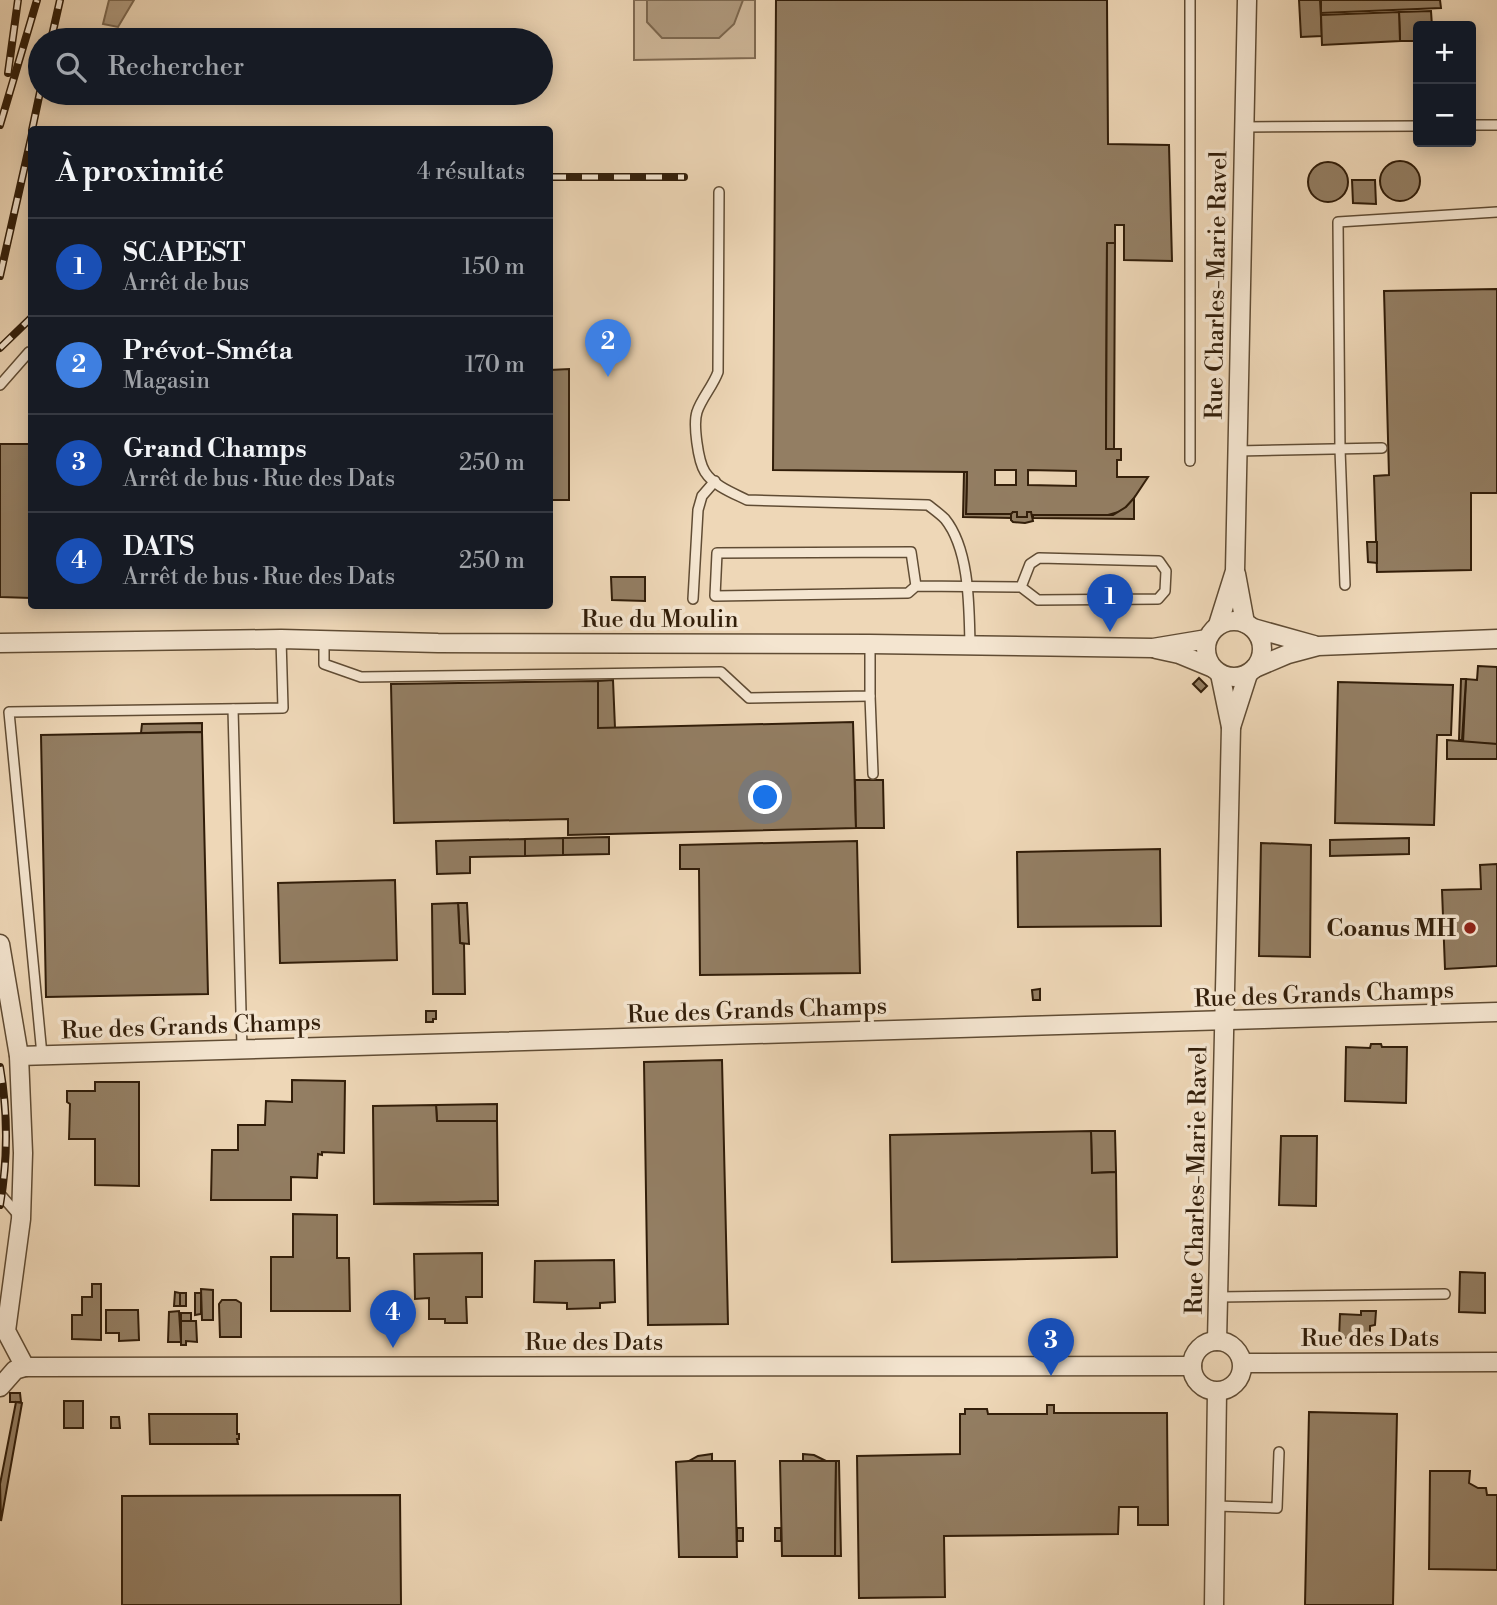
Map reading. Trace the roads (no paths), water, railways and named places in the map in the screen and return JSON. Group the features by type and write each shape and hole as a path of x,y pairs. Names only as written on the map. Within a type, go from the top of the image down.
{"street":[{"name":"Rue Charles-Marie Ravel","path":"1247,0 1235,571 1249,625"},
{"name":"Rue Charles-Marie Ravel","path":"1213,632 1235,571"},
{"path":"1318,646 1228,621 1213,632 1205,650 1217,671 1230,677 1251,671 1288,654 1318,646 1497,639"},
{"path":"1249,625 1258,635 1262,652 1251,671"},
{"name":"Rue du Moulin","path":"1153,648 1213,632"},
{"name":"Rue du Moulin","path":"0,643 281,639 1153,648 1179,654 1217,671"},
{"name":"Rue Charles-Marie Ravel","path":"1217,671 1231,727 1217,1341"},
{"name":"Rue Charles-Marie Ravel","path":"1231,727 1251,671"},
{"path":"0,944 19,1056 23,1153 21,1219 6,1331 25,1367"},
{"name":"Rue des Grands Champs","path":"19,1056 1497,1012"},
{"path":"1209,1342 1224,1342 1237,1349 1243,1363 1239,1380 1226,1391 1217,1392 1202,1387 1193,1374 1192,1366 1197,1351 1209,1342"},
{"name":"Rue des Dats","path":"1243,1363 1497,1362"},
{"name":"Rue des Dats","path":"3,1378 25,1367 1192,1366"},
{"path":"1214,1605 1217,1392"}],"lane":[{"path":"1190,0 1190,461"},
{"path":"1244,127 1413,125"},
{"path":"1476,125 1497,125"},
{"path":"719,192 718,372 713,386 697,411 696,435 705,472 723,489 747,500 928,505 944,519 966,570 970,645"},
{"path":"1345,585 1340,449 1338,222 1497,212"},
{"path":"0,385 28,353"},
{"path":"1237,451 1382,448"},
{"path":"693,599 698,510 702,496 715,481"},
{"path":"916,586 911,552 717,553 715,596 908,593 916,586 1021,587 1038,600 1158,599 1165,592 1166,571 1159,561 1039,558 1030,564 1021,587"},
{"path":"42,1055 9,712 283,708 281,639"},
{"path":"324,640 324,664 360,677 721,672 749,698 870,696"},
{"path":"870,644 873,774"},
{"path":"233,709 242,1049"},
{"path":"0,1194 21,1219"},
{"path":"1218,1297 1446,1294"},
{"path":"1216,1506 1278,1508 1279,1452"}],"railway":[{"path":"8,73 18,0"},
{"path":"29,28 37,0"},
{"path":"54,28 60,0"},
{"path":"0,125 28,30"},
{"path":"33,126 37,105"},
{"path":"0,276 28,152"},
{"path":"553,177 684,177"},
{"path":"0,348 28,321"},
{"path":"0,1067 6,1136 0,1205"}],"place":[{"name":"Prévot-Sméta","path":"608,377"},
{"name":"SCAPEST","path":"1110,632"},
{"name":"Coanus MH","path":"1470,928"},
{"name":"DATS","path":"393,1348"},
{"name":"Grand Champs","path":"1051,1376"}]}
